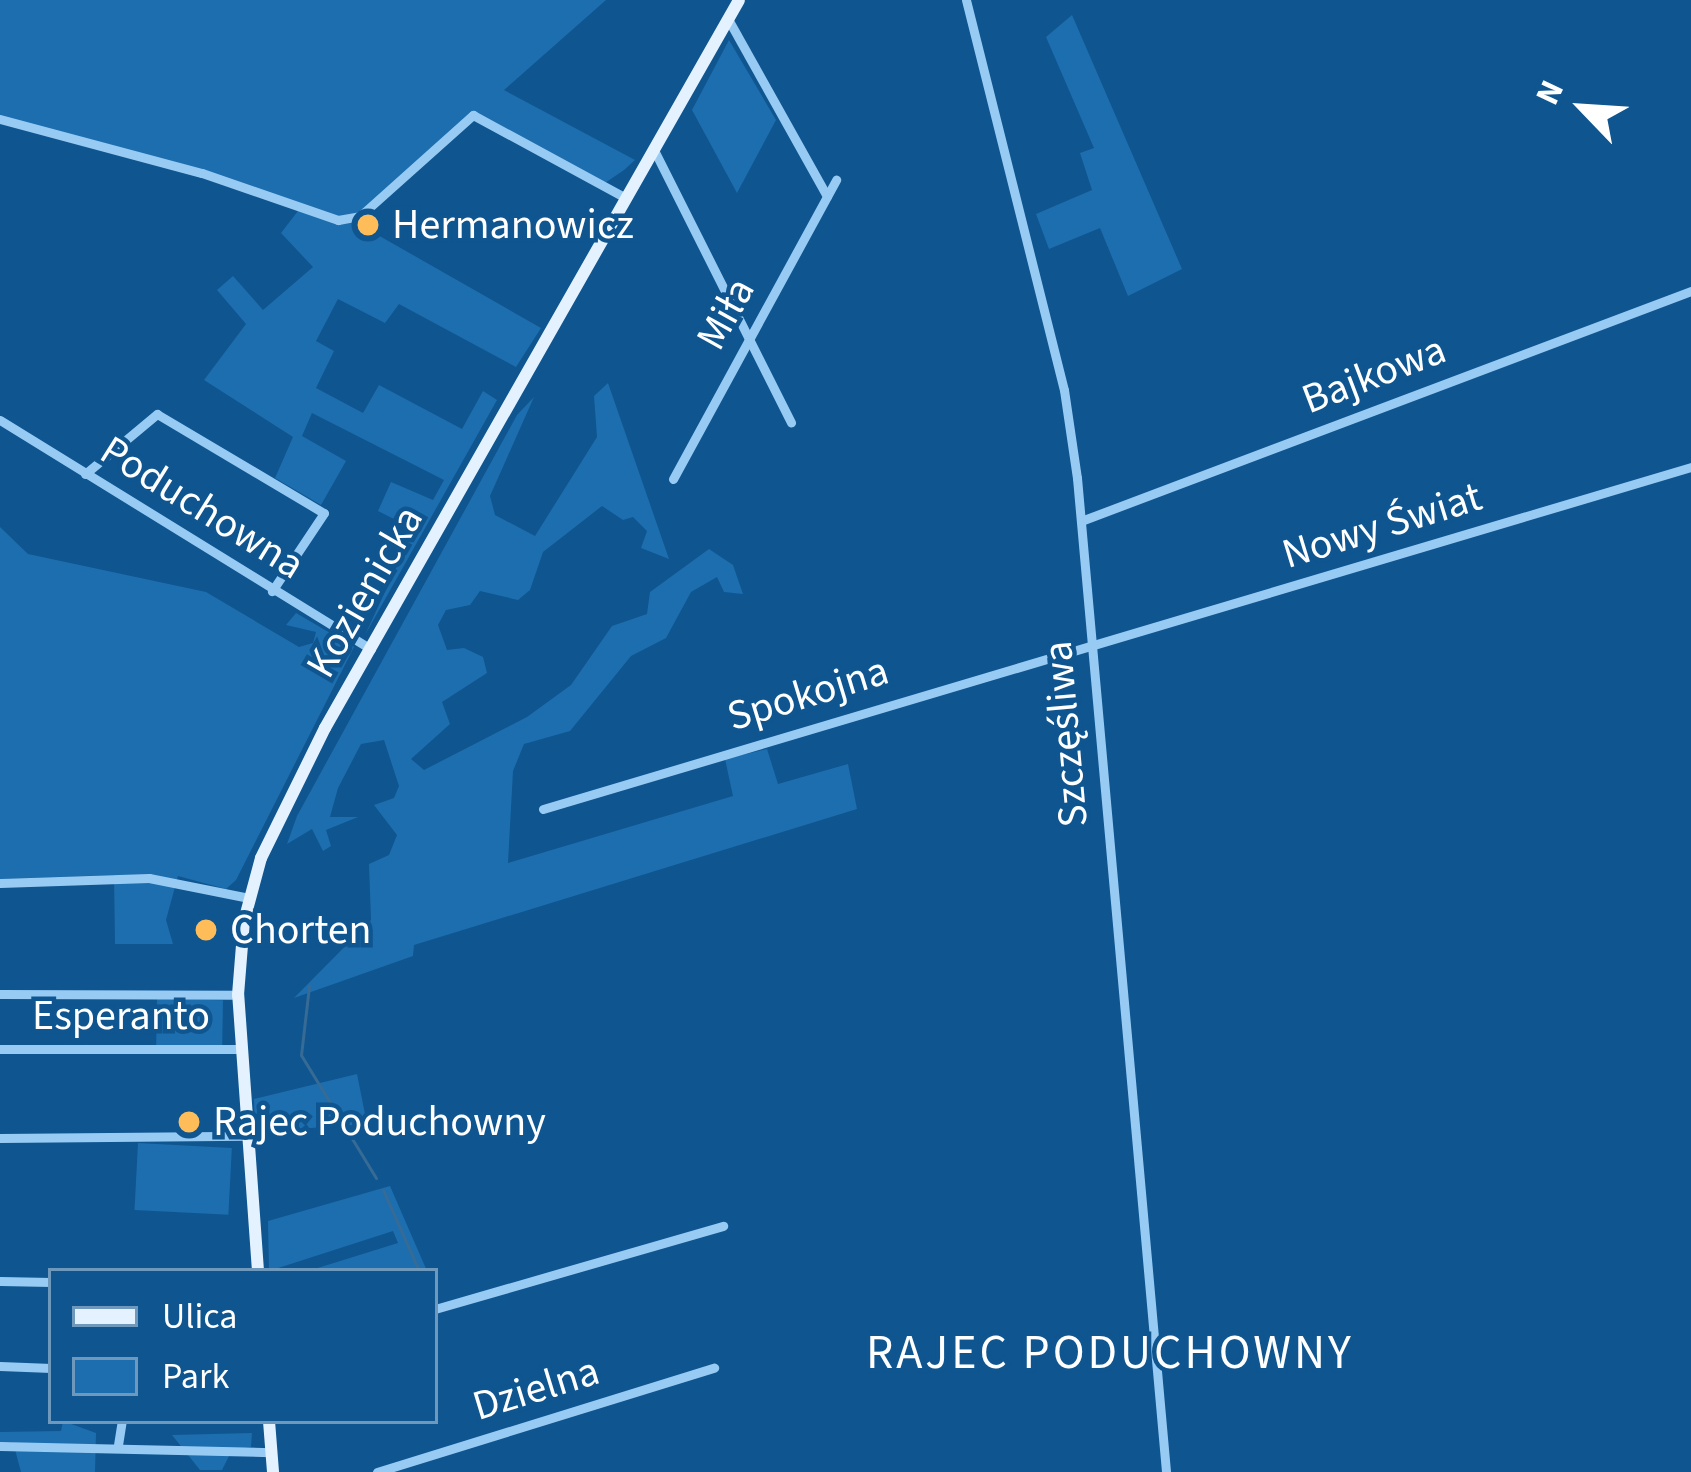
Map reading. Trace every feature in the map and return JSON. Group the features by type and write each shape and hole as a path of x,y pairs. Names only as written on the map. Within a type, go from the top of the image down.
{"main road":[{"name":"Kozienicka","path":"258,1268 238,995 249,898 285,804 739,0"},
{"path":"269,1424 272,1472"}],"street":[{"name":"Szczęśliwa","path":"966,0 1064,391 1081,521 1166,1472"},
{"path":"728,20 827,196"},
{"path":"0,119 202,173 338,220 360,216 472,115 626,198"},
{"path":"654,150 791,422"},
{"name":"Miła","path":"674,479 836,179"},
{"name":"Bajkowa","path":"1081,521 1691,291"},
{"path":"86,474 157,414 324,513 272,591"},
{"name":"Poduchowna","path":"0,420 371,649"},
{"name":"Nowy Świat","path":"1091,645 1691,467"},
{"name":"Spokojna","path":"543,809 1091,645"},
{"path":"0,883 149,878 249,898"},
{"path":"0,994 238,995"},
{"name":"Esperanto","path":"0,1049 242,1049"},
{"path":"0,1138 248,1136"},
{"path":"438,1309 723,1226"},
{"path":"0,1281 48,1282"},
{"path":"0,1366 48,1368"},
{"name":"Dzielna","path":"377,1472 714,1368"},
{"path":"118,1445 122,1424"},
{"path":"0,1446 118,1445 157,1454 271,1451"}],"green space":[{"path":"0,0 606,0 504,90 635,160 624,170 605,183 474,118 355,222 541,328 516,367 399,304 385,323 338,299 316,341 334,351 316,388 363,413 379,385 462,429 483,391 497,400 365,635 414,529 378,511 391,482 433,500 444,480 312,413 302,436 346,461 321,505 275,478 293,437 204,380 246,324 217,290 233,276 263,310 313,267 281,233 301,207 0,119"},
{"path":"1072,15 1182,269 1128,296 1100,228 1049,249 1036,214 1092,190 1080,153 1094,148 1046,37"},
{"path":"729,40 776,120 737,193 692,110"},
{"path":"608,383 669,559 641,548 647,531 633,517 623,520 602,506 543,552 530,590 518,600 480,591 470,605 446,610 438,625 447,650 464,648 483,657 487,673 442,702 450,724 411,759 424,770 527,717 571,685 612,626 647,614 650,592 709,549 733,565 743,594 724,592 717,577 691,592 666,638 631,656 570,731 524,744 513,771 508,863 733,796 725,759 767,749 778,784 848,764 857,809 414,945 413,956 294,998 371,920 369,864 389,855 397,835 374,805 394,798 399,786 384,740 361,744 338,788 330,817 358,817 326,830 331,846 323,851 312,829 287,844 297,816 517,415 534,397 490,496 495,515 535,536 597,437 594,396"},
{"path":"0,527 28,554 206,592 299,647 313,643 316,632 286,625 296,613 354,647 236,880 226,889 178,876 166,920 173,944 115,944 114,875 0,879"},
{"path":"157,999 223,1000 222,1046 156,1045"},
{"path":"357,1074 367,1124 255,1132 254,1099"},
{"path":"138,1143 232,1148 228,1215 134,1210"},
{"path":"390,1186 426,1268 318,1268 398,1243 393,1231 269,1268 268,1221"},
{"path":"62,1424 71,1424 96,1433 95,1472 21,1472 13,1442 0,1443 0,1432 61,1431"},
{"path":"252,1433 251,1447 232,1450 222,1470 200,1470 172,1435"}],"waterway":[{"path":"309,986 301,1055 376,1178"},
{"path":"383,1190 418,1268"}],"place":[{"name":"Hermanowicz","path":"368,225"},
{"name":"Chorten","path":"206,930"},
{"name":"Rajec Poduchowny","path":"189,1122"}],"district":[{"name":"RAJEC PODUCHOWNY","path":"1110,1354"}]}
